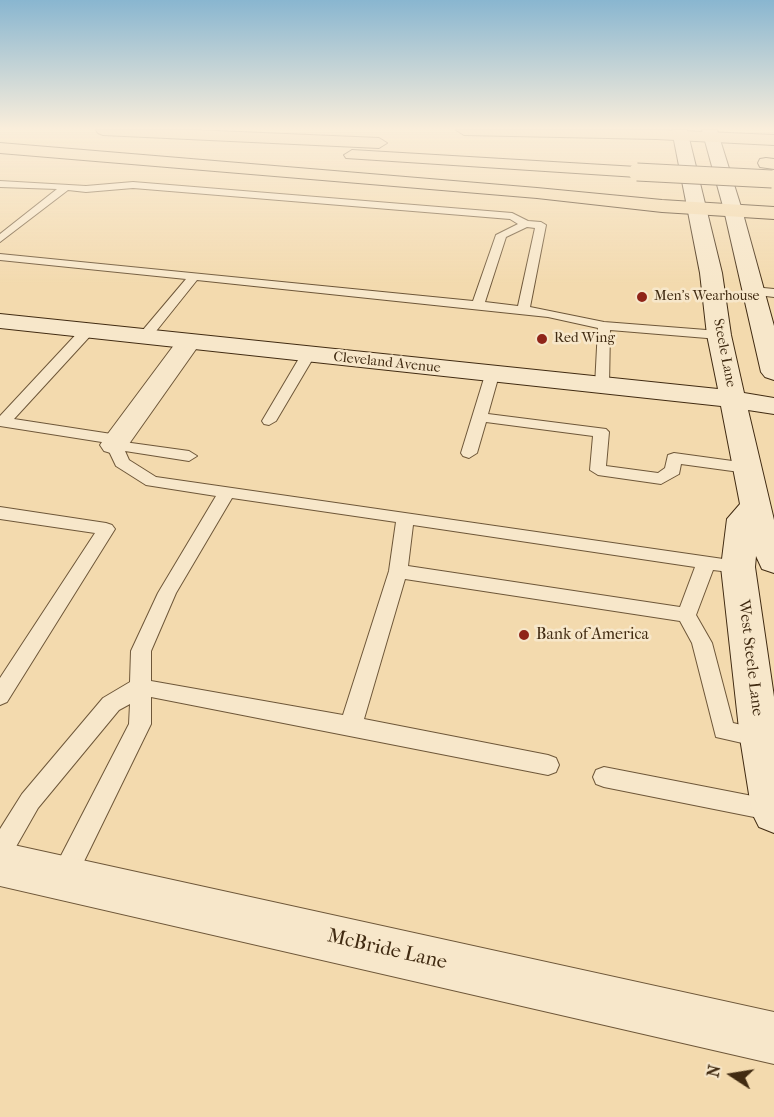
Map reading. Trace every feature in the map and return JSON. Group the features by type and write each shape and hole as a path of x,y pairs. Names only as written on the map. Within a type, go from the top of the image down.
{"highway":[{"path":"395,182 774,213"}],"main road":[{"name":"Steele Lane","path":"690,182 711,273 719,335 755,507"},
{"path":"725,182 764,292 774,372"},
{"name":"Cleveland Avenue","path":"0,321 733,399 774,406"},
{"path":"116,442 189,342"},
{"name":"West Steele Lane","path":"755,507 743,519 739,563 760,738 774,812"},
{"name":"McBride Lane","path":"0,864 774,1038"}],"lane":[{"path":"0,184 86,189 133,185 512,216 526,224 541,225 523,311"},
{"path":"0,239 66,187"},
{"path":"478,305 501,235 526,224"},
{"path":"0,257 478,305 548,313 604,326 719,335"},
{"path":"144,337 194,277"},
{"path":"602,386 604,326"},
{"path":"87,331 3,422 189,456"},
{"path":"269,421 308,355"},
{"path":"469,453 492,375"},
{"path":"480,417 601,432 598,470 661,479 673,470 674,458 747,468"},
{"path":"116,442 122,463 152,481 739,563"},
{"path":"63,877 140,724 141,651 167,593 227,492"},
{"path":"0,513 106,529 0,696"},
{"path":"351,726 398,571 405,518"},
{"path":"686,615 739,563"},
{"path":"398,571 686,615"},
{"path":"686,615 702,643 724,730 760,738"},
{"path":"0,851 30,801 111,704 140,687 548,765"},
{"path":"604,777 774,812"}],"place":[{"name":"Men's Wearhouse","path":"642,297"},
{"name":"Red Wing","path":"542,339"},
{"name":"Bank of America","path":"524,635"}]}
